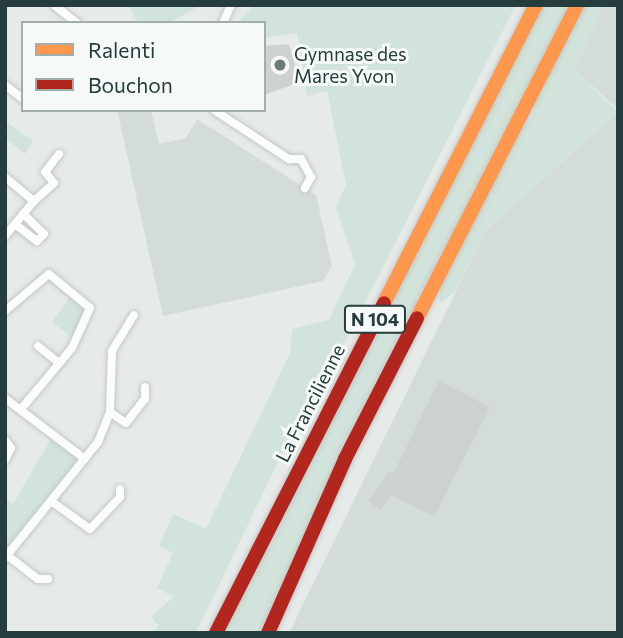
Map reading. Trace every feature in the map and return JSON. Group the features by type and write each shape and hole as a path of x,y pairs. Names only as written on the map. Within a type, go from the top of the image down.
{"highway":[{"name":"La Francilienne","path":"216,633 536,5"},
{"name":"N 104","path":"268,633 345,458 578,5"}],"street":[{"path":"54,5 74,21"},
{"path":"224,21 231,5"},
{"path":"5,85 21,97"},
{"path":"217,112 289,159 301,159 312,177 305,188"},
{"path":"5,236 34,201 54,183 45,172 59,154"},
{"path":"5,177 34,201"},
{"path":"15,224 39,241 45,232 23,214"},
{"path":"5,311 49,274 88,302 90,314 59,363 22,408"},
{"path":"48,579 38,579 6,556 85,459 110,412 112,351 134,315"},
{"path":"38,346 59,363"},
{"path":"110,412 126,423 145,399 145,387"},
{"path":"5,398 22,408 85,459"},
{"path":"5,440 11,448 5,460"},
{"path":"51,501 90,529 120,497 120,489"}],"shaded area":[{"path":"602,5 618,5 618,109 575,71"},
{"path":"117,112 151,112 159,144 186,138 197,119 316,195 332,266 323,281 163,316"},
{"path":"618,112 618,633 289,633 486,230"}],"green space":[{"path":"128,5 201,5 173,21 137,21"},
{"path":"254,5 516,5 338,356 322,370 196,633 155,633 158,625 151,616 174,597 157,588 173,553 159,546 173,514 206,529 290,353 292,329 329,320 355,264 336,208 346,184 327,91 307,96 297,33 266,38 266,21 239,21"},
{"path":"540,5 568,5 370,392 259,633 225,633"},
{"path":"582,5 602,5 575,71 618,112 486,230 455,292 439,304 440,291 514,139 533,116 533,100 541,95"},
{"path":"5,121 33,141 25,154 5,138"},
{"path":"73,293 86,304 87,313 71,337 52,322"},
{"path":"51,439 78,460 5,549 5,499 13,504"}],"building":[{"name":"Gymnase des Mares Yvon","path":"289,44 300,82 266,94 266,46"},
{"path":"439,381 490,407 434,517 392,495 380,510 368,501 389,472 393,474"}],"traffic: slow":[{"path":"384,303 536,5"},
{"path":"417,318 577,5"}],"traffic: jam":[{"path":"216,633 384,303"},
{"path":"268,633 345,459 417,318"}],"place":[{"name":"Gymnase des Mares Yvon","path":"280,65"}]}
